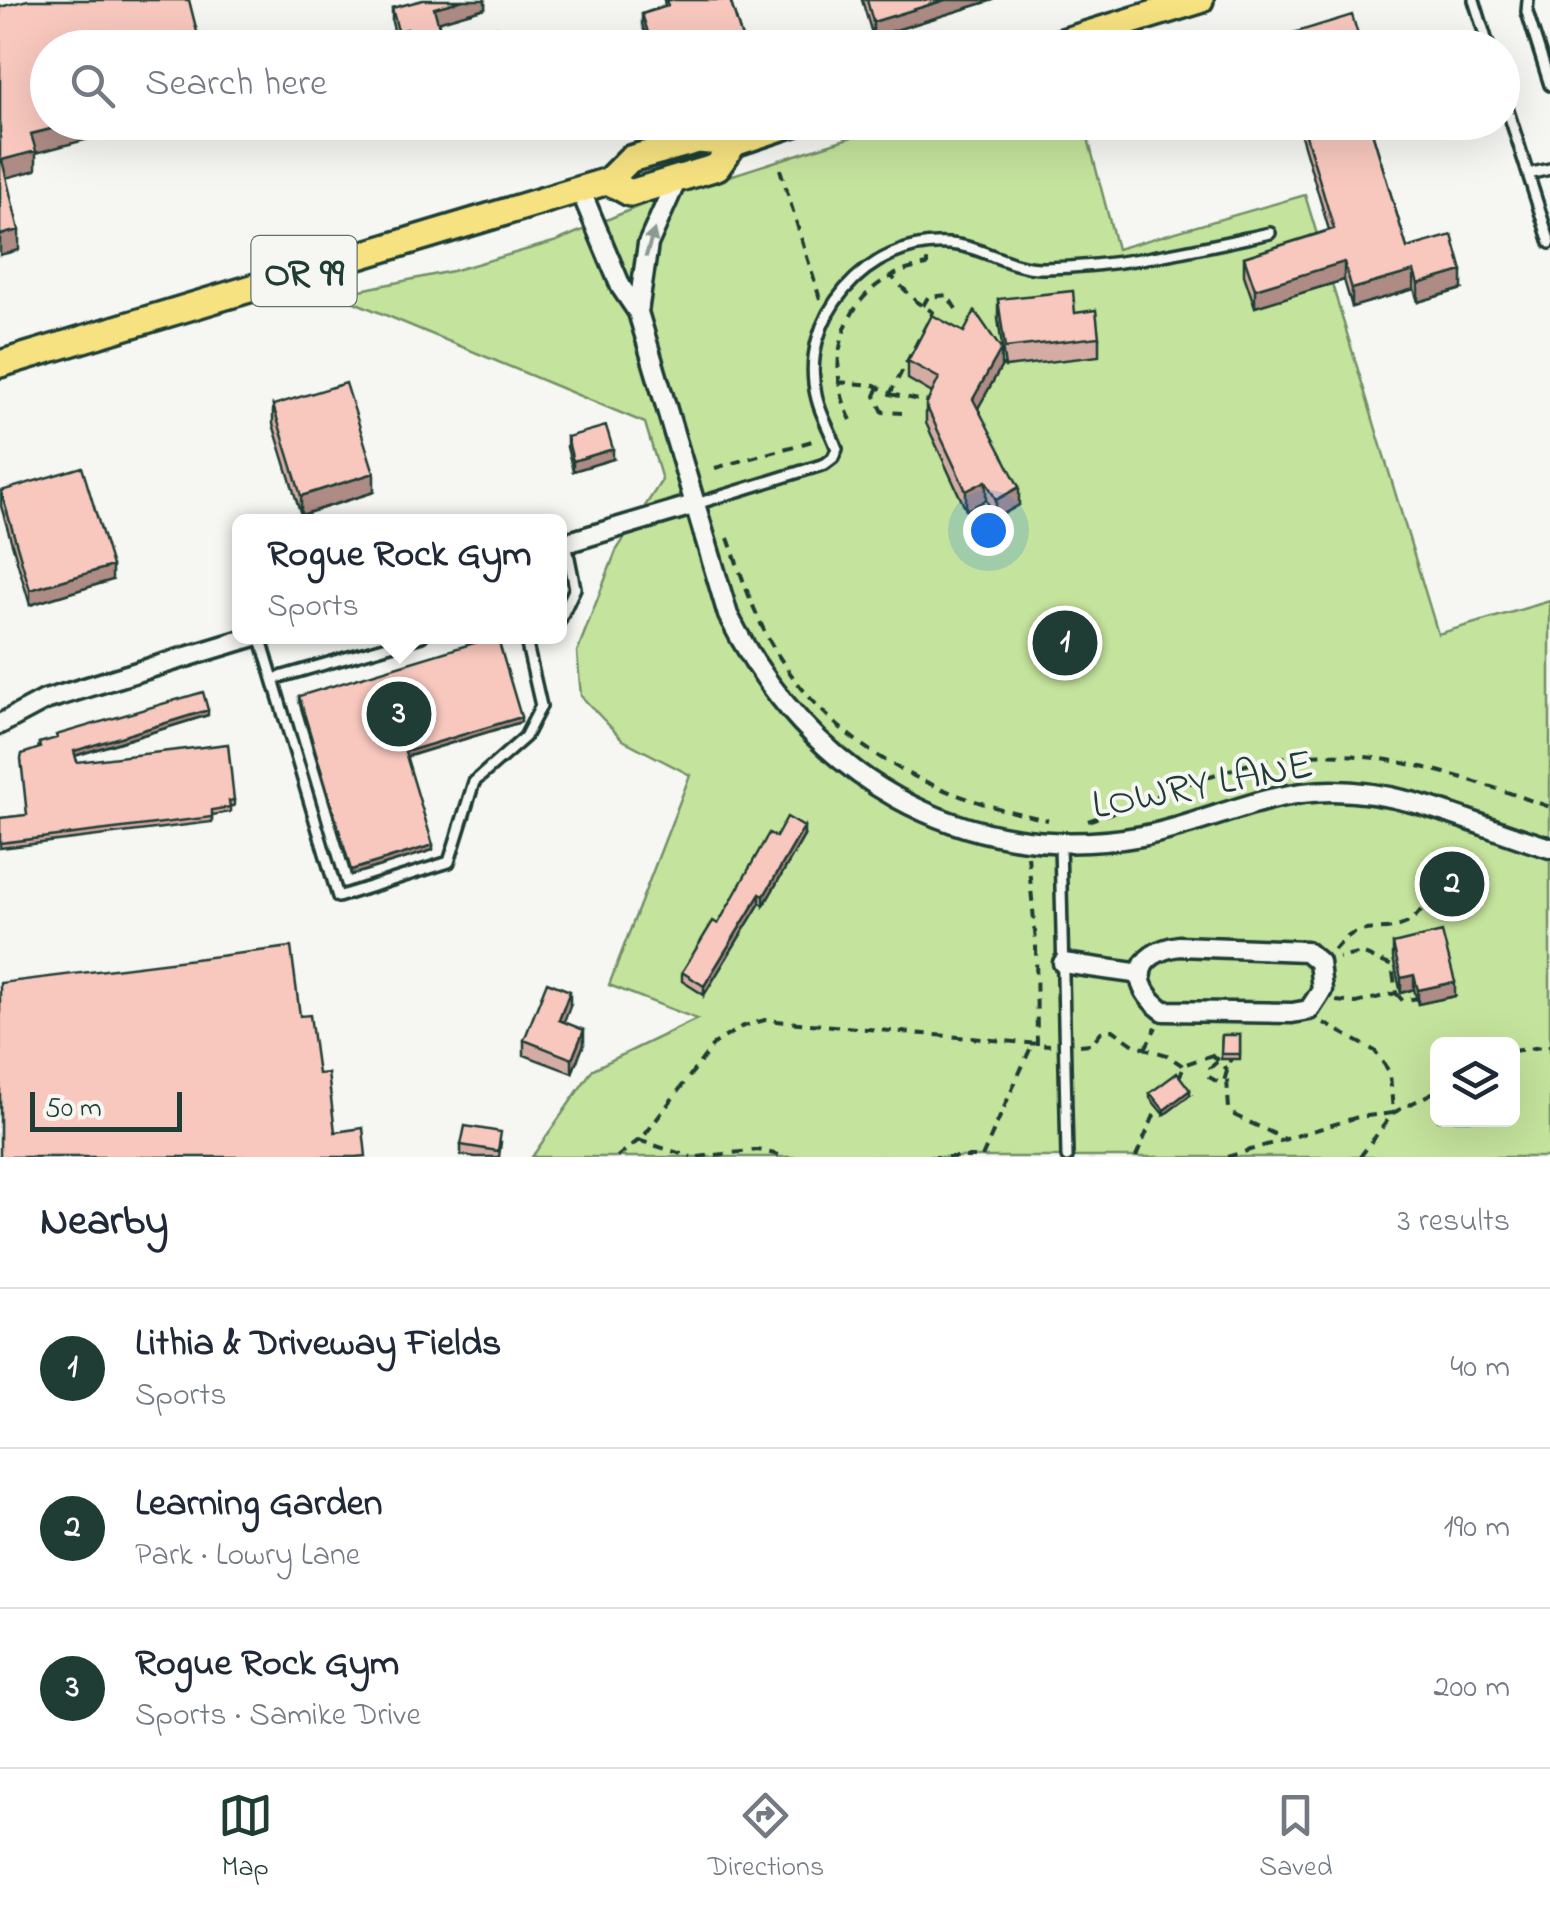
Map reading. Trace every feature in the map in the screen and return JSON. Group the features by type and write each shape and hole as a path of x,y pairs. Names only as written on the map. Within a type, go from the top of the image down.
{"main road":[{"path":"1102,30 1200,0"},
{"name":"OR 99","path":"0,364 608,181 630,159 698,140 743,140"},
{"name":"OR 99","path":"608,181 630,193 717,167 734,143"}],"street":[{"name":"LOWRY LANE","path":"638,312 648,244 677,179"},
{"name":"LOWRY LANE","path":"580,189 621,287 638,312 693,505 728,615 746,652 814,738 878,788 938,818 1025,840 1060,842 1152,834 1263,800 1328,791 1359,792 1420,802 1550,848"},
{"path":"567,543 693,505"},
{"path":"0,724 45,700 232,644"},
{"path":"1179,946 1299,949 1319,962 1322,982 1314,1005 1272,1013 1164,1012 1143,990 1142,974 1146,958 1156,950 1179,946"},
{"path":"1062,964 1142,974"}],"lane":[{"path":"1474,0 1483,30"},
{"path":"1528,0 1527,12 1550,85"},
{"path":"1517,140 1550,242"},
{"path":"1528,174 1550,169"},
{"path":"693,505 825,464 833,458 837,449 816,398 817,348 832,308 861,270 884,255 925,244 970,246 1014,265 1044,268 1144,259 1270,233"},
{"path":"567,561 575,588 567,605"},
{"path":"260,644 338,897 449,862 474,782 525,737 540,706 528,644"},
{"path":"273,679 394,644"},
{"path":"1060,842 1067,1157"}],"path":[{"path":"780,170 821,302 850,318"},
{"path":"851,420 837,382 837,358 850,318 866,294 892,276 927,265 925,244"},
{"path":"892,276 945,322"},
{"path":"923,306 928,296 947,296 958,312"},
{"path":"890,394 933,312"},
{"path":"989,348 1012,345"},
{"path":"997,371 1003,367 1000,346"},
{"path":"837,382 879,388 936,404"},
{"path":"879,388 874,396 883,412 902,413"},
{"path":"715,468 819,439"},
{"path":"728,538 768,638 817,705 846,733 888,764 947,793 1051,821"},
{"path":"1088,821 1248,764 1322,754 1367,756 1426,767 1550,807"},
{"path":"929,1157 983,1157 1034,1045 1036,942 1028,856"},
{"path":"1417,998 1403,1002 1396,993 1392,966 1362,953 1331,960 1333,952 1354,930 1404,924 1416,916 1437,887 1442,879 1444,868 1440,866 1433,882 1437,887 1453,902 1468,881 1462,872 1442,879"},
{"path":"1435,874 1460,894"},
{"path":"1360,1157 1393,1113 1390,1072 1375,1052 1325,1024 1314,1005 1356,1003 1396,993"},
{"path":"618,1157 638,1140 714,1044 741,1027 766,1020 1046,1045"},
{"path":"1145,1049 1156,1028"},
{"path":"1082,1045 1091,1044 1108,1030 1183,1066"},
{"path":"1520,1050 1550,1046"},
{"path":"1176,1084 1183,1066 1231,1050 1226,1079 1230,1108 1236,1116 1287,1140"},
{"path":"1211,1054 1228,1070"},
{"path":"1216,1062 1210,1068 1210,1077 1218,1082 1226,1079"},
{"path":"1227,1157 1358,1117 1393,1113 1430,1094"},
{"path":"1136,1157 1162,1102"},
{"path":"638,1140 690,1157"},
{"path":"698,1157 758,1150 787,1157"}],"green space":[{"path":"843,140 1088,140 1117,249 1305,195 1438,634 1550,601 1550,1157 532,1157 593,1069 697,1019 609,985 690,775 623,740 581,696 577,652 616,551 662,480 645,423 347,299 346,293 452,271 557,241 651,201"}],"building":[{"path":"28,0 189,0 196,30 30,30 30,140 36,151 2,160 19,230 0,235 0,7"},
{"path":"423,0 463,0 434,8 440,30 398,30 392,8"},
{"path":"666,0 730,0 739,30 647,30 642,14 668,6"},
{"path":"867,0 945,0 873,22"},
{"path":"1352,15 1357,30 1303,30"},
{"path":"1307,140 1374,140 1407,248 1452,235 1462,271 1418,284 1414,271 1352,289 1344,262 1255,289 1244,257 1334,229"},
{"path":"1073,291 1075,313 1096,310 1099,337 1005,348 998,299"},
{"path":"975,311 1001,349 973,399 1019,487 996,500 986,481 966,491 926,405 939,378 908,361 932,315 964,332"},
{"path":"346,383 374,473 301,496 273,405"},
{"path":"606,426 613,449 573,461 567,437"},
{"path":"82,467 112,566 30,590 1,491"},
{"path":"471,644 499,644 521,717 405,752 433,845 351,870 299,696"},
{"path":"203,692 208,710 74,751 77,762 228,744 234,800 229,801 230,807 212,810 212,817 0,843 0,818 27,815 22,754 40,748 39,743 57,738 56,735"},
{"path":"787,817 804,827 704,986 682,972 713,921 718,924 769,833 776,837"},
{"path":"1442,932 1455,982 1418,990 1414,975 1401,978 1393,944"},
{"path":"291,947 300,1016 310,1015 318,1074 328,1073 335,1132 363,1128 366,1156 0,1157 0,983"},
{"path":"547,982 570,991 559,1020 584,1030 572,1059 524,1040"},
{"path":"1222,1035 1240,1035 1240,1054 1221,1054"},
{"path":"1177,1073 1190,1090 1164,1110 1150,1093"},
{"path":"465,1126 501,1132 498,1151 461,1145"}],"place":[{"name":"Lithia & Driveway Fields","path":"1065,643"},
{"name":"Rogue Rock Gym","path":"399,714"},
{"name":"Learning Garden","path":"1452,884"}]}
